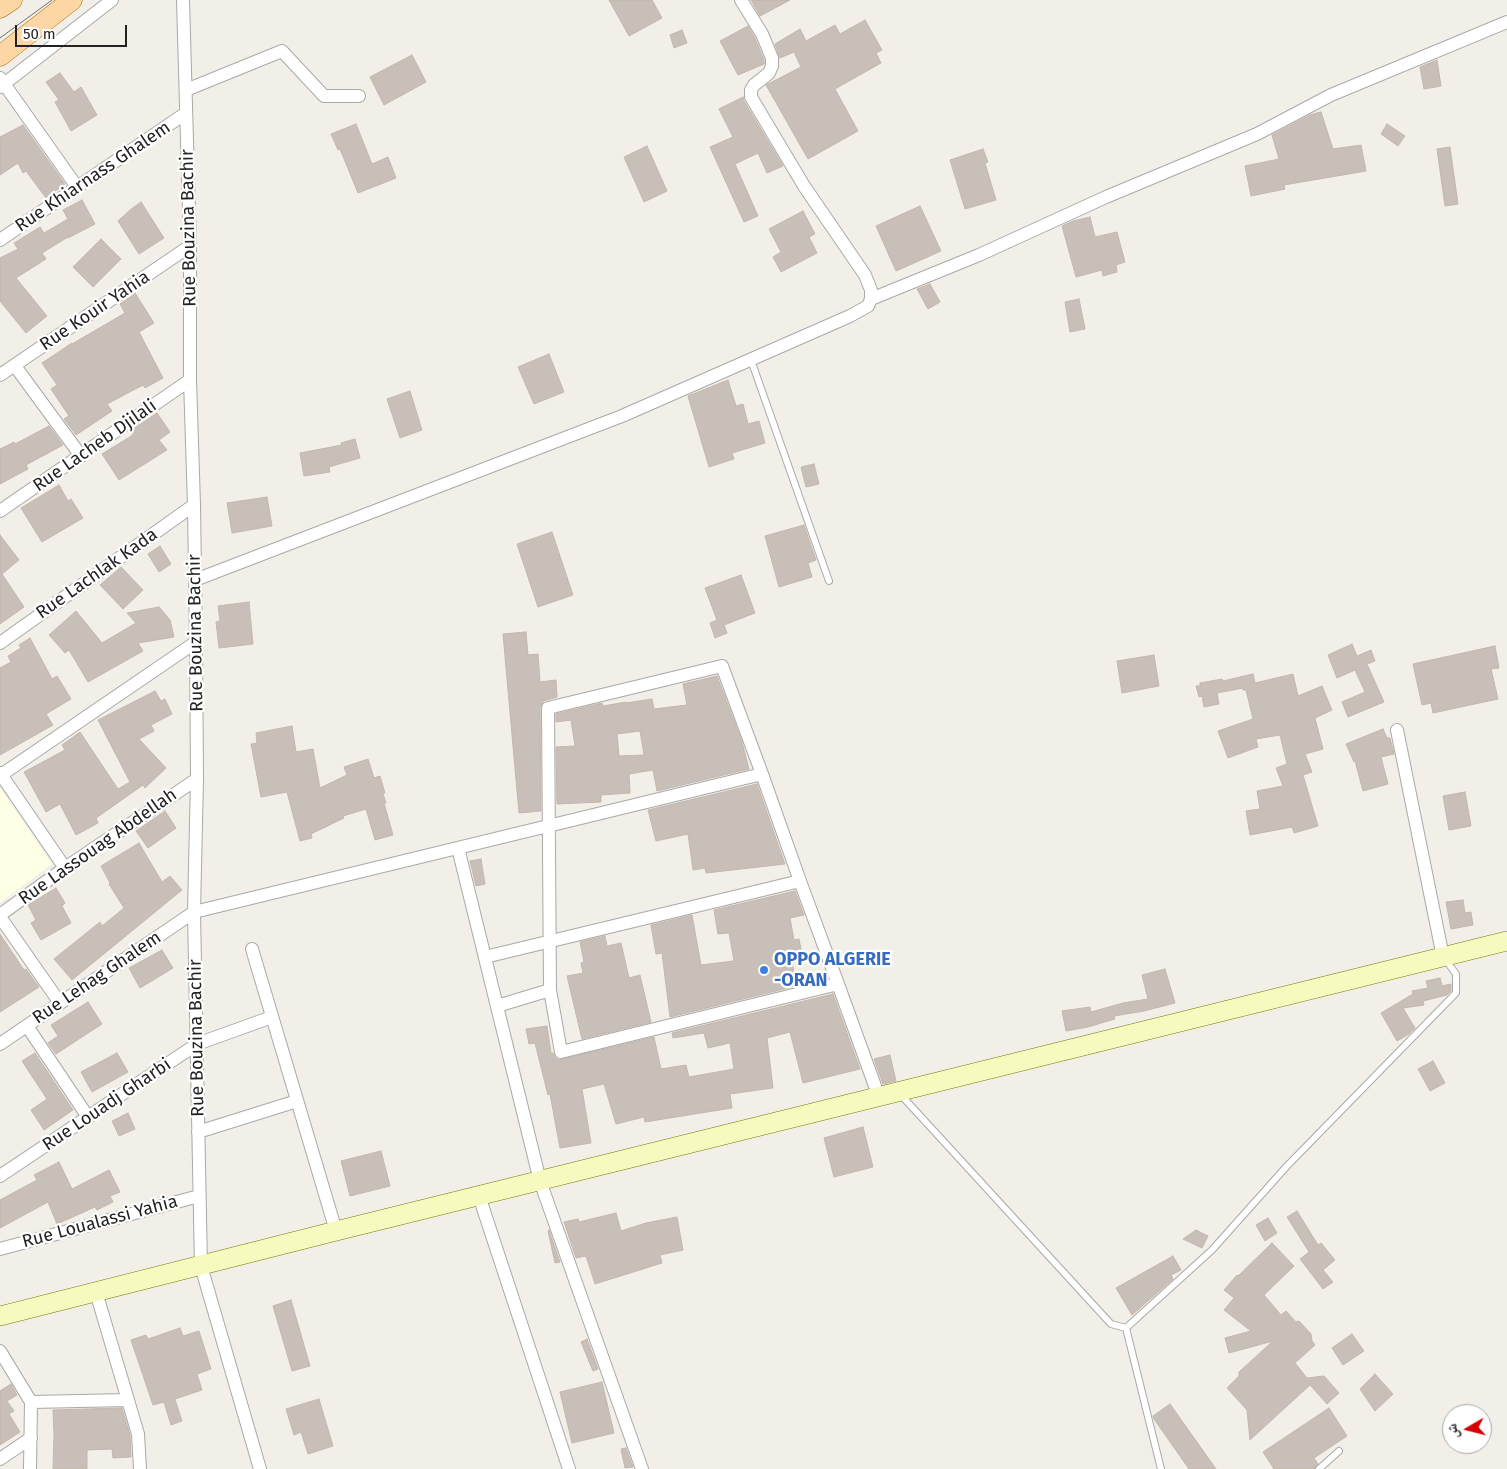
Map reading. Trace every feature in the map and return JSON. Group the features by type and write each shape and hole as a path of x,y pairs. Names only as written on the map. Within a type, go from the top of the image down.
{"main road":[{"path":"0,8 12,0"},
{"path":"0,56 72,0"},
{"path":"0,1316 1507,941"}],"street":[{"path":"77,187 1,83 112,0"},
{"name":"Rue Bouzina Bachir","path":"183,0 190,246 190,380 196,642 197,780 194,912 200,1266 260,1469"},
{"path":"195,580 622,416 751,360 868,306 871,299 871,290 865,275 804,186 751,97 751,90 754,85 769,73 772,66 772,58 762,34 741,0"},
{"path":"871,299 979,255 1106,197 1257,134 1331,95 1507,22"},
{"path":"186,90 282,50 324,96 359,96"},
{"name":"Rue Khiarnass Ghalem","path":"0,240 186,113"},
{"name":"Rue Kouir Yahia","path":"0,375 190,246"},
{"path":"15,366 81,456"},
{"name":"Rue Lacheb Djilali","path":"0,512 190,380"},
{"name":"Rue Lachlak Kada","path":"0,642 194,505"},
{"path":"65,868 0,774 196,642"},
{"path":"838,984 561,1052 550,990 548,708 722,666 762,774 879,1097"},
{"path":"1397,730 1444,956"},
{"path":"194,912 762,774"},
{"name":"Rue Lassouag Abdellah","path":"0,916 65,868 197,780"},
{"path":"458,848 540,1181 642,1469"},
{"path":"485,957 800,881"},
{"name":"Rue Lehag Ghalem","path":"0,1044 194,912"},
{"path":"0,916 60,1003"},
{"path":"252,949 336,1231"},
{"path":"497,1006 550,990"},
{"name":"Rue Louadj Gharbi","path":"0,1176 197,1044 272,1016"},
{"path":"26,1026 88,1117"},
{"path":"198,1132 297,1101"},
{"name":"Rue Loualassi Yahia","path":"0,1248 199,1196"},
{"path":"479,1196 569,1469"},
{"path":"96,1292 138,1434 140,1469"},
{"path":"0,1351 31,1402 30,1469"},
{"path":"31,1402 128,1400"},
{"path":"0,1459 31,1438"}],"lane":[{"path":"751,360 829,581"},
{"path":"1126,1328 1212,1250 1287,1166 1456,993 1456,974 1444,956"},
{"path":"898,1092 1111,1324 1126,1328"},
{"path":"1126,1328 1161,1469"},
{"path":"1319,1469 1339,1451"}],"shaded area":[{"path":"0,788 52,864 0,903"}],"building":[{"path":"609,0 652,0 662,18 629,36"},
{"path":"751,0 790,0 760,16"},
{"path":"865,20 882,50 876,53 881,63 835,89 858,131 808,159 766,85 801,67 794,52 780,58 775,44 800,29 806,41 835,25 840,34"},
{"path":"748,26 755,38 764,64 738,75 720,41"},
{"path":"682,30 687,43 674,48 670,35"},
{"path":"412,55 426,82 384,105 370,77"},
{"path":"1437,60 1441,86 1424,89 1420,67"},
{"path":"60,73 74,92 81,87 97,115 71,131 55,102 59,100 46,82"},
{"path":"743,97 783,166 767,173 758,153 735,164 758,216 744,222 710,147 733,137 719,109"},
{"path":"1321,112 1333,149 1361,145 1366,171 1284,185 1285,189 1251,196 1245,166 1279,159 1272,135 1310,115"},
{"path":"356,124 372,164 388,157 396,178 358,193 340,149 338,150 331,134"},
{"path":"1387,124 1405,136 1398,146 1381,134"},
{"path":"23,125 65,184 46,198 26,171 23,173 18,163 0,175 0,137"},
{"path":"647,146 667,191 644,202 624,157"},
{"path":"1450,147 1458,204 1445,206 1437,149"},
{"path":"983,149 988,162 985,163 996,200 965,209 950,160"},
{"path":"82,200 95,224 68,237 42,253 46,259 16,278 47,316 26,333 0,301 0,258 18,249 14,243 40,227 44,233 68,219 63,210"},
{"path":"141,202 164,238 139,254 118,221"},
{"path":"920,206 941,251 896,271 876,226"},
{"path":"803,211 815,234 809,237 817,253 781,272 773,257 781,252 769,229"},
{"path":"1090,217 1095,237 1117,232 1125,262 1116,265 1117,272 1103,276 1102,270 1076,277 1062,226"},
{"path":"101,239 121,259 93,287 73,267"},
{"path":"930,284 940,302 928,309 917,289"},
{"path":"135,293 154,323 139,332 163,378 145,388 143,385 107,404 112,411 76,435 64,419 69,416 51,389 57,385 42,363 72,343 125,313 120,304"},
{"path":"1079,299 1085,329 1070,332 1065,302"},
{"path":"549,354 564,392 534,404 518,367"},
{"path":"728,380 736,406 743,404 748,424 759,421 765,443 732,453 734,459 709,467 688,396"},
{"path":"410,391 422,430 400,438 387,399"},
{"path":"157,413 170,432 159,440 167,450 119,480 102,454 133,435 130,431"},
{"path":"49,426 63,445 26,465 28,469 0,484 0,449 14,442 15,444"},
{"path":"355,439 360,458 329,467 330,472 304,476 300,453 342,445 341,443"},
{"path":"814,464 819,484 806,487 801,467"},
{"path":"59,485 68,501 71,499 83,518 42,542 21,508"},
{"path":"267,497 272,526 232,533 227,503"},
{"path":"804,525 816,560 808,563 812,577 779,587 765,536"},
{"path":"552,532 573,595 538,607 517,544"},
{"path":"0,535 19,560 2,574 24,607 0,624"},
{"path":"160,546 171,564 159,572 148,554"},
{"path":"121,567 143,590 123,609 100,585"},
{"path":"741,575 755,613 724,625 727,633 715,638 710,623 717,620 705,588"},
{"path":"249,602 253,644 219,648 216,622 220,621 218,606"},
{"path":"159,607 170,620 174,637 138,643 143,651 88,682 69,650 65,653 49,635 76,611 102,643 136,623 127,613"},
{"path":"526,632 528,655 538,654 540,682 556,680 557,697 543,701 540,708 541,811 519,813 503,634"},
{"path":"30,638 52,679 57,676 71,699 46,714 53,725 0,755 0,668 11,662 8,656 21,648 19,645"},
{"path":"1352,644 1357,656 1371,650 1375,661 1367,664 1384,702 1348,717 1342,702 1365,692 1355,670 1337,678 1328,655"},
{"path":"1495,646 1499,668 1491,669 1498,699 1433,713 1431,703 1422,705 1413,664"},
{"path":"1154,655 1159,686 1122,693 1117,661"},
{"path":"1253,674 1255,683 1293,674 1298,696 1322,686 1332,710 1315,718 1323,749 1305,754 1312,772 1303,775 1318,826 1294,833 1292,827 1250,835 1246,811 1260,809 1257,791 1283,786 1276,768 1287,764 1280,735 1256,739 1258,747 1228,758 1218,731 1253,719 1246,690 1243,690 1243,688 1217,693 1219,704 1204,707 1202,696 1199,697 1196,686 1200,686 1200,683 1222,679 1223,681"},
{"path":"717,676 742,742 749,769 657,791 653,770 629,774 630,793 601,795 601,802 557,804 556,747 575,746 571,720 556,722 556,714 602,703 603,706 652,699 654,709 687,705 683,684","holes":["640,731 644,755 619,756 617,734"]},
{"path":"155,691 161,701 165,699 172,714 151,725 154,731 139,739 166,768 145,788 143,785 96,818 98,823 76,835 60,804 46,812 24,772 65,750 62,745 80,732 118,789 130,782 98,720"},
{"path":"292,726 296,752 313,749 320,788 347,775 344,767 368,759 374,778 380,776 385,793 383,794 386,803 384,803 393,835 375,840 366,809 343,816 344,818 311,834 312,838 300,841 287,792 261,797 251,744 257,743 256,733"},
{"path":"1383,729 1387,738 1390,738 1394,754 1381,757 1388,784 1363,791 1355,761 1346,744"},
{"path":"757,784 785,864 706,873 705,868 693,870 688,834 656,841 648,810"},
{"path":"1465,792 1471,826 1449,830 1443,796"},
{"path":"165,811 176,828 148,848 136,831"},
{"path":"139,843 162,882 170,876 182,890 72,980 54,959 100,922 102,926 124,908 109,884 101,866"},
{"path":"481,859 485,884 476,886 470,861"},
{"path":"56,888 65,903 62,906 71,923 41,940 31,923 36,920 28,905"},
{"path":"795,891 804,915 790,918 794,940 799,939 803,959 792,961 796,986 670,1017 662,953 656,954 651,925 692,915 701,965 734,961 729,933 718,934 714,910"},
{"path":"1463,900 1465,913 1471,912 1473,925 1451,929 1446,902"},
{"path":"0,934 24,970 26,969 39,987 0,1012"},
{"path":"605,936 607,946 621,943 629,978 640,975 651,1022 582,1039 567,976 583,973 581,963 584,962 580,942"},
{"path":"162,950 173,968 140,988 129,968"},
{"path":"1165,969 1175,1003 1114,1016 1115,1019 1066,1031 1062,1011 1090,1007 1091,1012 1123,1003 1148,999 1142,975"},
{"path":"1440,978 1442,986 1451,984 1451,991 1447,995 1423,1001 1424,1005 1403,1008 1415,1028 1397,1041 1381,1013 1413,994 1412,991 1428,988 1426,981"},
{"path":"833,994 860,1069 803,1083 790,1032 767,1038 773,1088 730,1094 732,1108 645,1122 644,1117 616,1124 604,1084 582,1089 591,1143 560,1148 550,1094 548,1095 535,1043 529,1044 526,1029 547,1026 551,1053 559,1060 654,1037 661,1069 686,1065 689,1077 734,1069 730,1043 708,1048 704,1033 673,1038 672,1033"},
{"path":"88,1002 102,1024 56,1054 48,1043 58,1036 51,1025"},
{"path":"35,1053 73,1110 44,1130 31,1110 47,1099 22,1061"},
{"path":"117,1053 128,1072 92,1092 81,1072"},
{"path":"890,1055 896,1081 883,1084 874,1059"},
{"path":"1433,1061 1445,1083 1430,1091 1418,1069"},
{"path":"128,1113 135,1129 119,1136 112,1121"},
{"path":"863,1127 873,1167 834,1177 824,1138"},
{"path":"381,1151 390,1186 350,1196 341,1161"},
{"path":"59,1162 72,1189 109,1170 120,1192 110,1196 113,1202 97,1210 95,1207 57,1224 48,1202 0,1228 0,1200 37,1180 34,1175"},
{"path":"1297,1211 1318,1245 1321,1243 1335,1260 1323,1270 1333,1282 1323,1289 1300,1259 1309,1252 1287,1217"},
{"path":"616,1213 621,1231 646,1223 677,1217 683,1250 660,1255 662,1263 595,1284 586,1256 576,1258 564,1222 578,1219 579,1222"},
{"path":"1268,1218 1277,1233 1265,1241 1256,1225"},
{"path":"549,1230 560,1262 555,1263"},
{"path":"1196,1230 1208,1236 1202,1248 1183,1239"},
{"path":"1272,1243 1294,1266 1264,1295 1281,1315 1286,1311 1311,1334 1315,1345 1295,1363 1307,1378 1324,1376 1339,1393 1327,1404 1310,1385 1250,1440 1247,1410 1227,1388 1239,1376 1239,1372 1273,1341 1229,1353 1225,1338 1251,1331 1224,1310 1234,1298 1224,1290 1237,1275"},
{"path":"1173,1256 1181,1270 1171,1275 1173,1279 1132,1315 1116,1288"},
{"path":"291,1300 310,1366 292,1371 273,1306"},
{"path":"180,1328 183,1336 199,1331 211,1369 197,1374 202,1390 175,1399 182,1421 171,1425 164,1402 153,1405 131,1340 146,1335 148,1339"},
{"path":"1352,1334 1364,1351 1343,1365 1332,1348"},
{"path":"587,1339 598,1369 593,1371 581,1342"},
{"path":"1375,1374 1393,1394 1375,1411 1360,1389"},
{"path":"602,1382 614,1433 572,1443 560,1392"},
{"path":"11,1384 17,1395 7,1401 14,1411 9,1414 20,1432 0,1445 0,1391"},
{"path":"319,1399 333,1446 308,1454 301,1432 294,1435 286,1409"},
{"path":"1170,1404 1216,1469 1189,1469 1153,1416"},
{"path":"122,1408 130,1435 131,1457 113,1458 112,1449 87,1450 87,1469 53,1469 53,1410"},
{"path":"1329,1408 1347,1436 1314,1458 1318,1464 1314,1469 1274,1469 1263,1452"},
{"path":"626,1448 633,1467 625,1468 621,1449"}],"tram line":[{"path":"0,38 52,0"}],"place":[{"name":"OPPO ALGERIE -ORAN","path":"764,970"}]}
